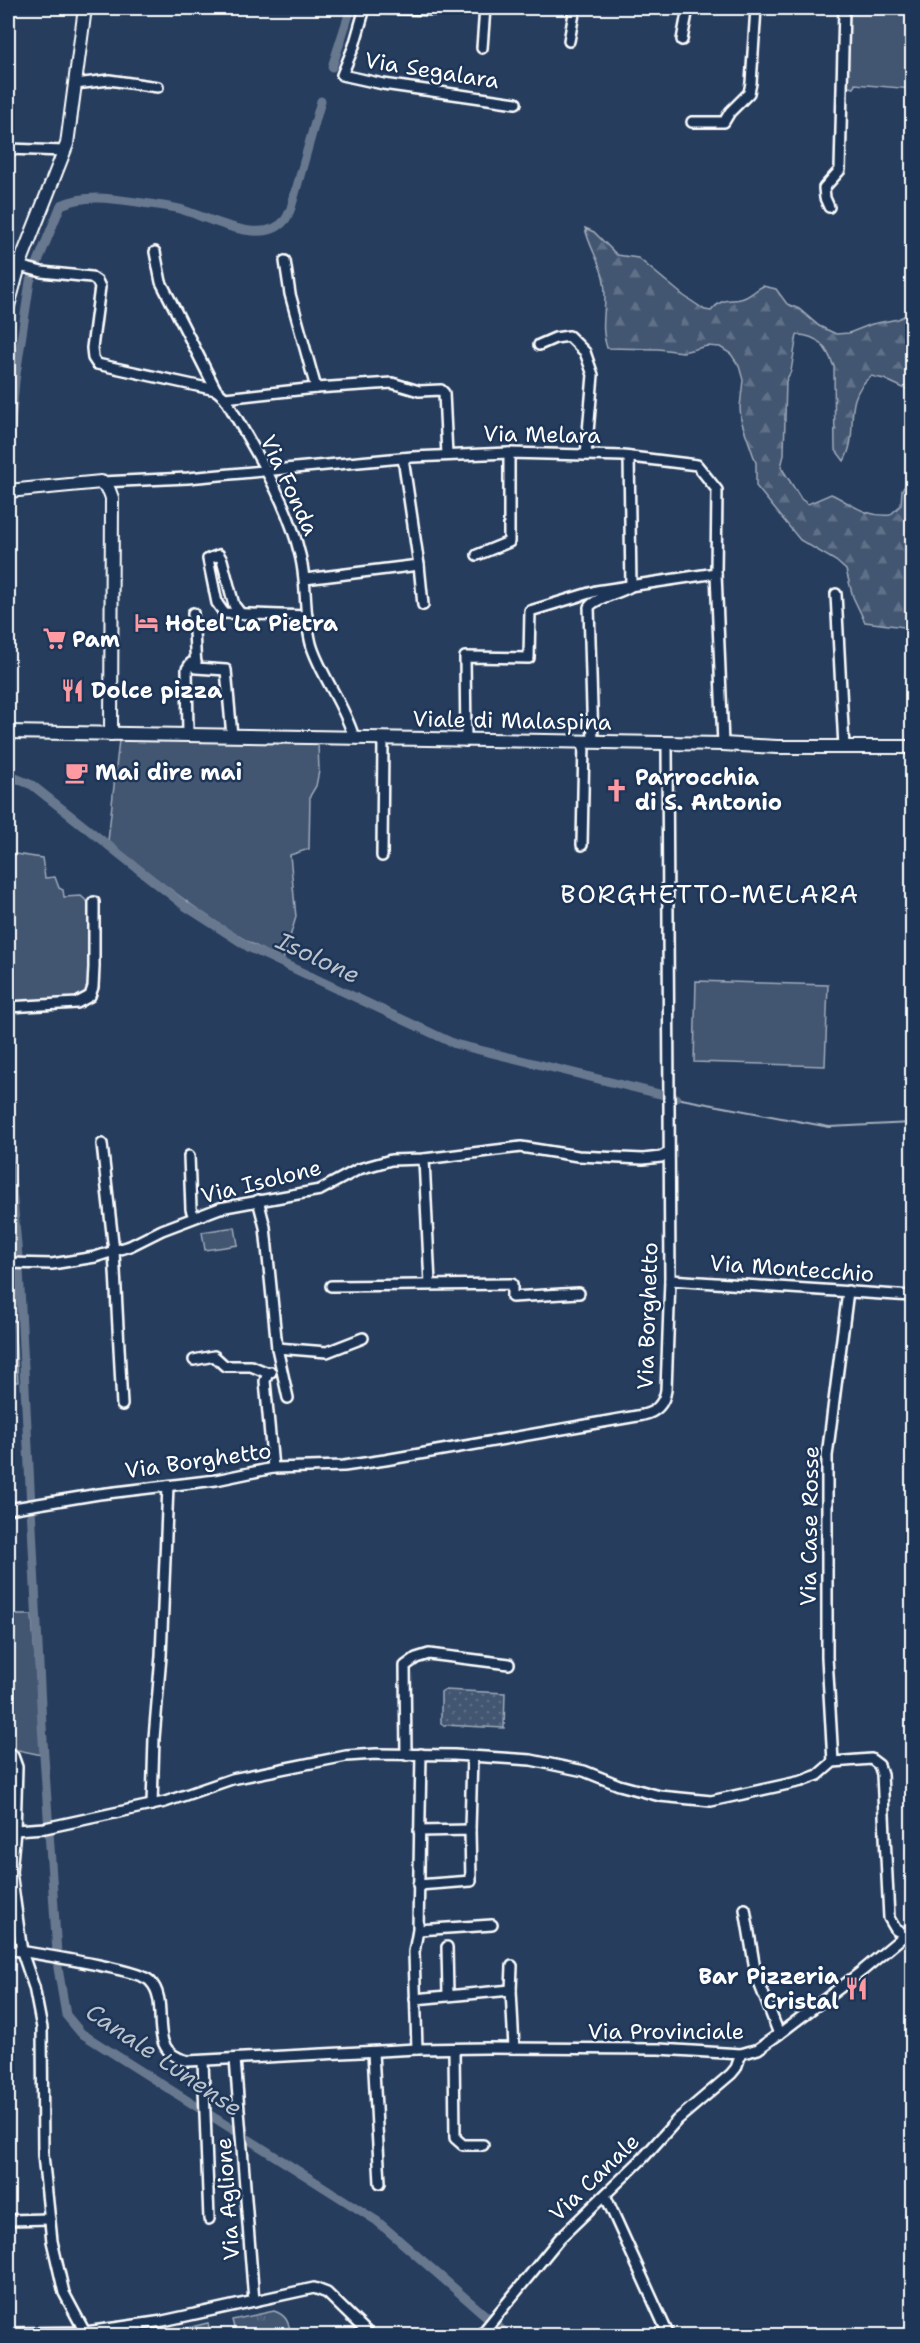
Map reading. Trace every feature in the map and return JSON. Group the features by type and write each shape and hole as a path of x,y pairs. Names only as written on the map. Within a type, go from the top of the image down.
{"main road":[{"path":"8,306 64,151 85,8"},
{"path":"101,482 109,490 112,498 111,734"},
{"name":"Via Melara","path":"9,491 101,482"},
{"name":"Viale di Malaspina","path":"8,732 912,747"}],"street":[{"name":"Via Segalara","path":"365,8 354,46 342,75 382,84 516,103"},
{"path":"372,8 439,10"},
{"path":"482,48 485,8"},
{"path":"569,41 575,8"},
{"path":"682,40 688,8"},
{"path":"692,122 724,122 730,112 749,93 754,60 756,8"},
{"path":"830,207 825,198 824,188 840,170 844,8"},
{"path":"75,84 109,80 158,87"},
{"path":"8,148 64,151"},
{"name":"Via Fonda","path":"155,252 161,282 216,390 225,398 280,500 300,555 305,579 311,643 327,683 350,723 354,738"},
{"path":"285,261 291,294 316,388"},
{"name":"Via Fonda","path":"23,267 42,272 91,277 98,281 100,287 93,348 93,358 97,364 216,390"},
{"path":"539,345 555,338 569,336 585,352 593,375 586,455"},
{"path":"225,398 316,388 392,383 419,391 441,390 444,393 447,455"},
{"path":"477,555 509,542 509,453"},
{"name":"Via Melara","path":"101,482 131,482 403,458 509,453 629,457 697,465 717,490 716,573 723,744"},
{"path":"629,457 631,586"},
{"path":"403,458 423,605"},
{"path":"112,498 120,488 131,482"},
{"path":"241,614 234,605 222,560 219,555 210,557 208,559 220,610 224,613 241,614 308,616"},
{"path":"305,579 419,566"},
{"path":"466,741 465,657 529,658 530,611 596,591 716,573"},
{"path":"582,845 588,742 589,607 593,601 619,593 631,586"},
{"path":"836,594 844,747"},
{"path":"193,613 196,668 226,670 232,736"},
{"path":"188,735 188,669 191,663 196,663"},
{"path":"382,856 384,739"},
{"name":"Via Borghetto","path":"8,1509 216,1480 273,1468 344,1466 583,1426 652,1412 663,1401 666,1390 669,1280 667,744"},
{"path":"8,1007 77,1003 90,996 94,977 94,902"},
{"path":"102,1144 114,1251 122,1405"},
{"name":"Via Isolone","path":"8,1263 52,1264 80,1260 114,1251 220,1208 320,1190 359,1169 391,1160 424,1159 521,1147 578,1156 643,1159 661,1158 668,1153"},
{"path":"189,1156 191,1209 194,1217"},
{"path":"424,1159 430,1284"},
{"path":"258,1200 265,1227 277,1348 288,1398"},
{"name":"Via Montecchio","path":"669,1280 912,1296"},
{"path":"331,1286 512,1284 512,1297 579,1293"},
{"name":"Via Case Rosse","path":"832,1762 827,1657 827,1456 848,1291"},
{"path":"277,1348 327,1352 363,1338"},
{"path":"194,1360 214,1356 225,1366 251,1366 268,1373"},
{"path":"273,1468 265,1381 268,1373 281,1366"},
{"path":"152,1805 168,1486"},
{"path":"406,1755 405,1666 416,1658 429,1654 509,1664"},
{"path":"8,1752 13,1756 17,1767 11,1872 22,1952 34,1987 42,2028 44,2155 52,2241 64,2293 87,2334"},
{"path":"15,1830 50,1827 152,1805 244,1776 346,1756 421,1754 531,1760 584,1771 619,1785 660,1796 711,1801 802,1781 818,1775 832,1762 868,1758 876,1761 881,1769 887,1911 896,1930 909,1937 912,1926"},
{"path":"417,2049 414,1952 418,1930 421,1754"},
{"path":"418,1885 471,1881 472,1756"},
{"path":"419,1831 470,1830"},
{"path":"746,1909 756,1975 779,2034"},
{"path":"418,1930 492,1925"},
{"name":"Via Provinciale","path":"8,1949 140,1975 150,1980 156,1992 162,2036 170,2054 177,2059 188,2061 417,2049 659,2049 741,2054 754,2051 779,2034 909,1937"},
{"path":"447,1947 448,1994"},
{"path":"512,1966 514,2048"},
{"path":"415,1999 448,1994 511,1990"},
{"path":"454,2049 455,2138 463,2145 483,2145"},
{"path":"373,2052 380,2183"},
{"name":"Via Canale","path":"480,2336 560,2238 643,2158 677,2120 731,2074 741,2054"},
{"name":"Via Aglione","path":"235,2059 254,2301"},
{"path":"203,2061 210,2219"},
{"path":"605,2195 669,2336"},
{"path":"8,2220 50,2219"},
{"path":"8,2333 87,2334 163,2321 314,2288 334,2298 371,2336"}],"green space":[{"path":"852,8 912,8 912,89 855,84 854,88 845,86 847,11 852,11"},
{"path":"585,228 594,232 617,255 638,258 684,296 705,310 711,311 724,301 746,297 763,286 776,289 787,304 799,309 819,326 836,334 849,333 872,324 898,319 912,312 912,392 884,379 871,376 856,396 849,450 844,461 835,449 834,367 825,349 817,340 797,335 791,371 786,381 784,455 781,467 801,499 808,504 831,494 866,512 881,515 890,515 901,505 902,490 912,476 912,628 865,622 853,597 846,570 836,561 800,540 756,486 756,463 741,420 743,380 739,366 731,354 720,347 707,346 683,352 607,348 604,332 604,282"},
{"path":"119,740 318,743 319,771 316,786 310,796 309,849 290,855 296,917 283,960 214,921 108,841"},
{"path":"8,853 42,858 45,878 55,877 59,888 63,890 64,897 81,896 90,904 90,982 82,995 73,999 8,1003"},
{"path":"696,981 828,985 825,1066 694,1062"},
{"path":"235,1227 238,1245 205,1250 202,1232"},
{"path":"8,1320 14,1320 18,1382 8,1382"},
{"path":"8,1615 32,1615 42,1755 8,1748"},
{"path":"444,1690 505,1693 504,1728 443,1725 441,1723 441,1692"},
{"path":"274,2311 286,2319 291,2333 287,2335 236,2335 232,2320"},
{"path":"208,2323 211,2335 159,2335"}],"waterway":[{"name":"Canale Lunense","path":"332,67 351,8"},
{"name":"Canale Lunense","path":"8,459 15,381 30,281 61,205 81,199 112,199 180,209 249,231 275,228 286,219 291,208 321,101"},
{"name":"Isolone","path":"8,775 32,785 185,906 250,948 455,1044 676,1098"},
{"path":"676,1098 829,1127 912,1123"},
{"name":"Canale Lunense","path":"8,1143 19,1268 42,1725 58,1968 66,2015 81,2033 377,2221 509,2336"}],"place":[{"name":"Hotel La Pietra","path":"147,623"},
{"name":"Pam","path":"54,639"},
{"name":"Dolce pizza","path":"73,690"},
{"name":"Mai dire mai","path":"77,772"},
{"name":"Parrocchia di S. Antonio","path":"617,790"},
{"name":"Bar Pizzeria Cristal","path":"857,1989"}],"district":[{"name":"BORGHETTO-MELARA","path":"710,894"}]}
